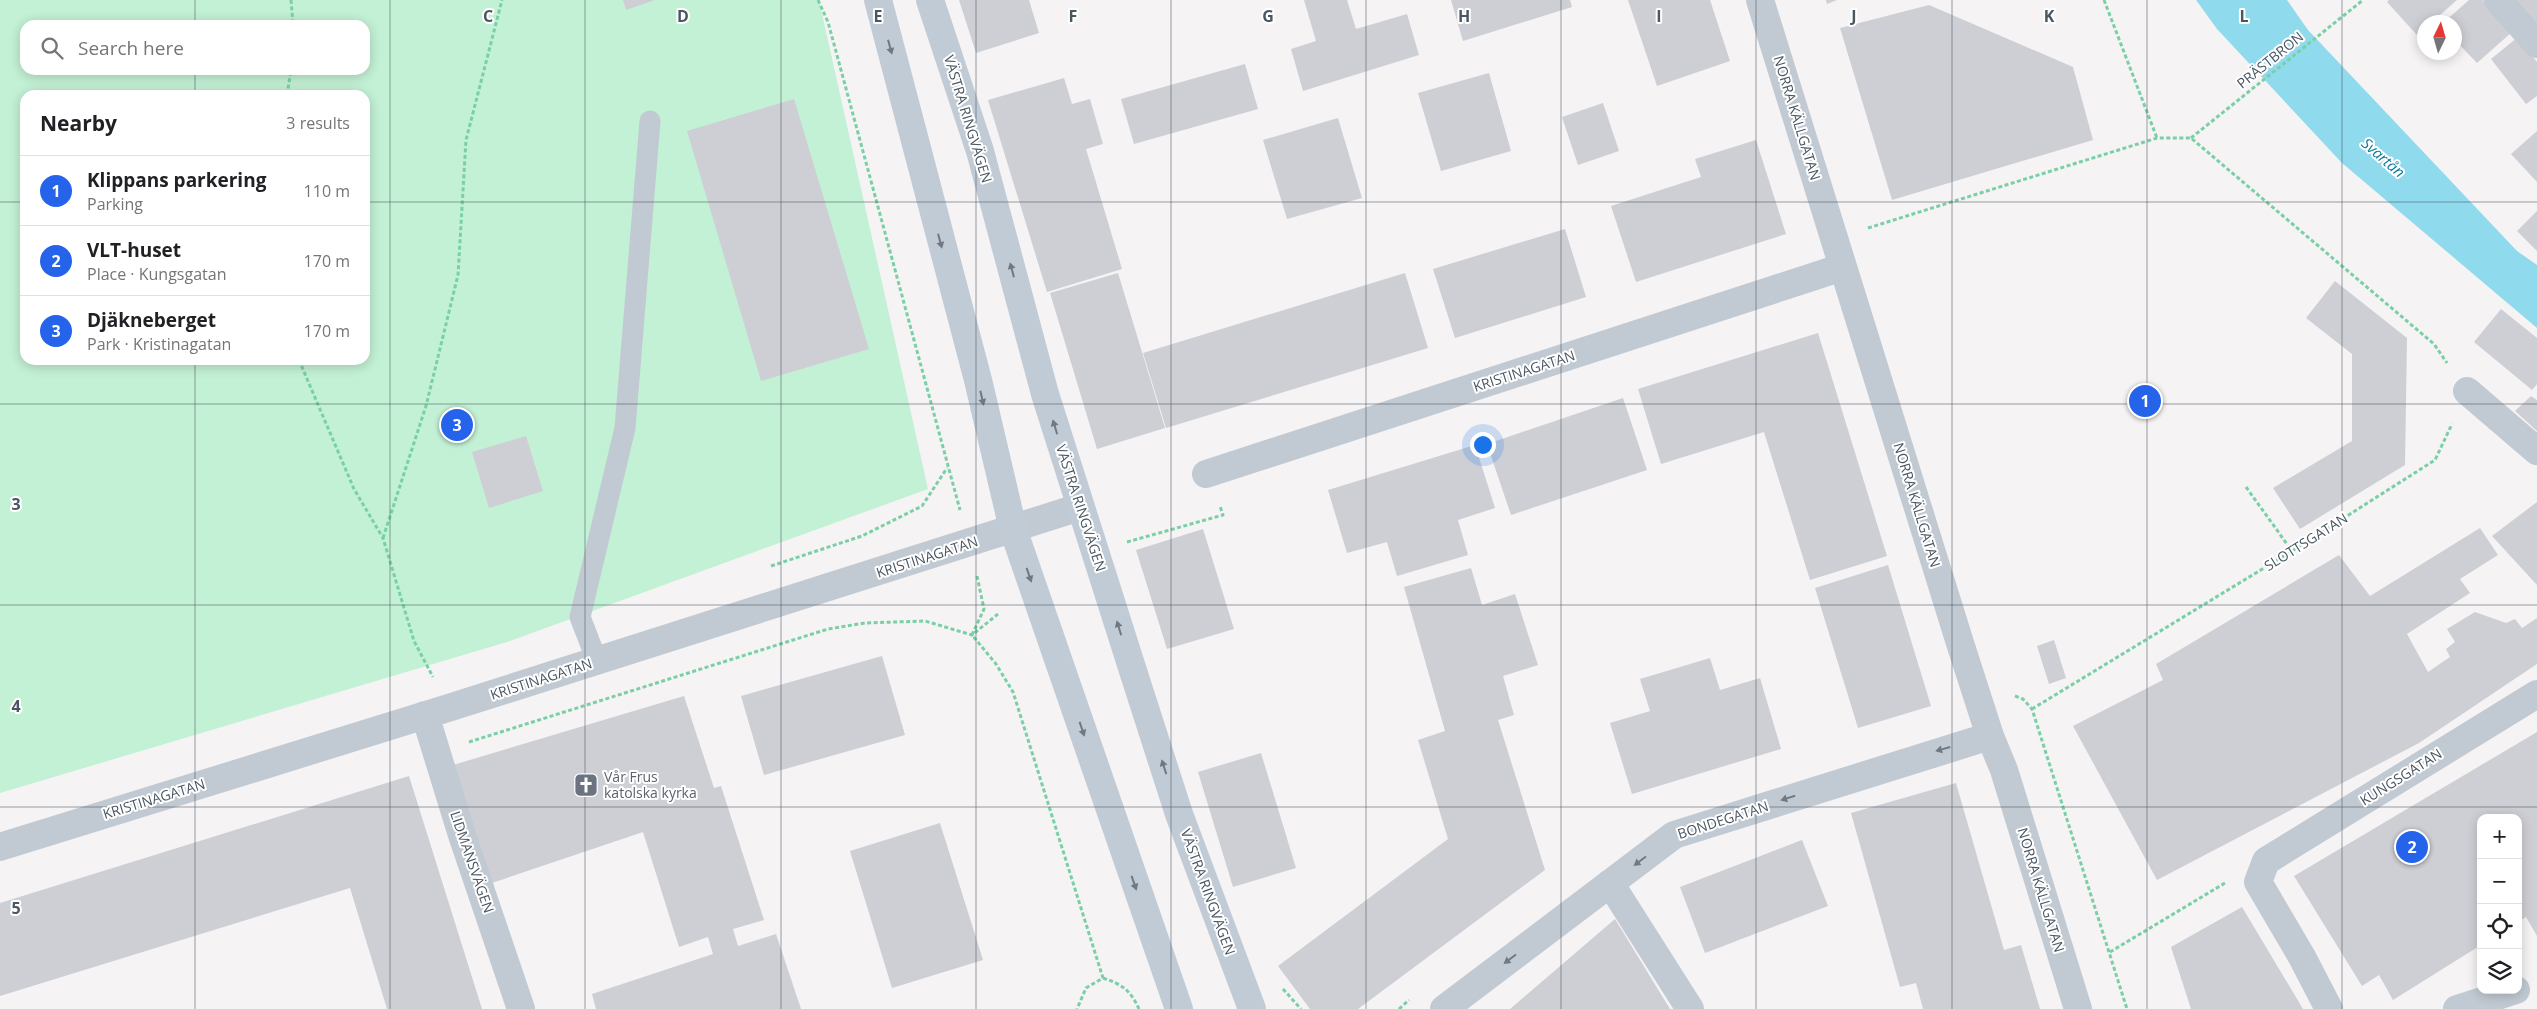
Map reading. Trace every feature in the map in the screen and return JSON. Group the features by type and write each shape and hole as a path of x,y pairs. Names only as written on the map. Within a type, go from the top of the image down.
{"main road":[{"path":"878,0 978,380 1013,530 1179,1009"},
{"name":"VÄSTRA RINGVÄGEN","path":"930,0 980,151 1045,394 1080,507 1179,814 1252,1009"}],"street":[{"name":"NORRA KÄLLGATAN","path":"1760,0 1978,700 2004,770 2078,1009"},
{"path":"2498,0 2537,44"},
{"name":"KRISTINAGATAN","path":"1206,474 1843,267"},
{"path":"2467,391 2537,451"},
{"name":"KRISTINAGATAN","path":"0,847 597,661 1013,530 1080,507"},
{"name":"KUNGSGATAN","path":"2266,861 2537,694"},
{"name":"LIDMANSVÄGEN","path":"425,715 462,835 521,1009"},
{"name":"BONDEGATAN","path":"1444,1009 1674,835 1990,736"},
{"path":"2266,861 2258,882 2330,1009"},
{"path":"1610,883 1690,1009"},
{"path":"2522,988 2537,984"},
{"path":"2457,1009 2504,994"}],"lane":[{"path":"597,661 580,617 625,428 650,121"}],"path":[{"path":"291,0 293,20"},
{"path":"383,538 426,406 458,275 466,140 502,0"},
{"path":"2104,0 2157,138"},
{"name":"PRÄSTBRON","path":"2191,138 2363,0"},
{"path":"289,90 290,75"},
{"path":"1834,238 2157,138 2191,138 2434,344 2467,391"},
{"path":"301,365 354,489 383,538 414,641 433,676 442,673"},
{"name":"SLOTTSGATAN","path":"2032,709 2292,551 2435,460 2467,391"},
{"path":"769,566 862,536 922,506 947,468"},
{"path":"1120,544 1223,515 1206,474"},
{"path":"2246,487 2292,551"},
{"path":"461,745 828,629 865,623 925,621 972,635 998,614"},
{"path":"1978,700 2005,692 2023,699 2032,709 2127,1009"},
{"path":"2110,952 2266,861"},
{"path":"1103,978 1119,983 1127,989 1139,1009"},
{"path":"1279,985 1301,1009"}],"green space":[{"path":"0,0 819,0 928,489 507,642 0,793"}],"water":[{"name":"Svartån","path":"2196,0 2287,0 2308,30 2517,251 2537,265 2537,328 2342,163 2217,29"}],"building":[{"path":"623,0 655,0 626,10"},
{"path":"959,0 1029,0 1039,33 976,53"},
{"path":"1304,0 1347,0 1356,29 1407,14 1419,55 1303,91 1291,49 1316,41"},
{"path":"1451,0 1570,0 1572,7 1463,41"},
{"path":"1628,0 1710,0 1730,61 1657,86"},
{"path":"1826,0 1837,0 1827,4"},
{"path":"2389,0 2457,0 2440,15 2417,15 2417,35 2387,2"},
{"path":"2469,0 2483,0 2512,32 2477,63 2462,47 2462,15 2452,15"},
{"path":"2511,0 2537,0 2537,29"},
{"path":"1929,5 2073,67 2093,140 1892,200 1840,28"},
{"path":"2518,37 2537,62 2537,96 2526,104 2491,59"},
{"path":"1245,64 1258,109 1134,144 1121,99"},
{"path":"1489,73 1511,151 1441,171 1418,93"},
{"path":"1064,78 1072,104 1090,99 1103,144 1086,149 1122,269 1047,292 988,100"},
{"path":"794,99 869,349 761,381 687,131"},
{"path":"1603,103 1619,151 1578,165 1562,117"},
{"path":"1338,118 1362,198 1287,219 1263,140"},
{"path":"2537,131 2537,182 2511,154"},
{"path":"1756,140 1786,234 1636,282 1611,206 1701,177 1695,159"},
{"path":"2537,211 2537,251 2517,231"},
{"path":"1565,229 1586,297 1455,338 1433,269"},
{"path":"1118,273 1165,428 1097,449 1050,293"},
{"path":"1405,273 1428,348 1166,428 1143,353"},
{"path":"2335,281 2407,338 2405,465 2300,529 2273,488 2352,441 2352,354 2306,318"},
{"path":"2501,309 2537,338 2537,384 2532,390 2474,342"},
{"path":"1818,333 1887,556 1810,580 1764,432 1661,464 1638,389"},
{"path":"2531,396 2537,400 2537,431 2515,411"},
{"path":"1623,398 1647,470 1511,515 1487,444"},
{"path":"526,436 543,491 489,508 472,452"},
{"path":"1475,445 1495,508 1458,520 1468,555 1397,576 1387,542 1347,553 1328,490"},
{"path":"2537,502 2537,585 2492,536"},
{"path":"2480,528 2498,555 2460,579 2470,593 2407,634 2428,672 2450,657 2446,649 2455,642 2447,629 2475,612 2506,623 2515,619 2522,628 2537,618 2537,664 2419,743 2157,880 2073,726 2163,680 2156,664 2339,555 2370,596"},
{"path":"1203,529 1234,629 1167,649 1136,550"},
{"path":"1888,565 1931,706 1858,728 1815,588"},
{"path":"1471,568 1482,605 1515,594 1538,665 1503,676 1514,715 1498,720 1545,870 1358,1009 1310,1009 1278,966 1448,839 1418,740 1445,731 1404,587"},
{"path":"2054,640 2066,678 2049,684 2037,646"},
{"path":"882,656 905,735 764,775 741,696"},
{"path":"1710,658 1720,690 1760,678 1781,749 1632,794 1610,723 1650,711 1640,679"},
{"path":"684,696 714,788 721,786 764,920 733,929 738,946 776,934 801,1009 596,1009 592,994 713,954 708,937 679,947 643,832 492,883 453,765"},
{"path":"2537,732 2537,936 2526,917 2522,920 2522,814 2477,814 2477,948 2393,1000 2379,975 2362,986 2294,876"},
{"path":"1261,753 1296,868 1233,887 1198,772"},
{"path":"409,776 482,1009 387,1009 350,888 0,996 0,903"},
{"path":"1956,783 2004,950 2021,945 2040,1009 1923,1009 1916,983 1900,987 1851,813"},
{"path":"940,823 983,960 892,988 850,851"},
{"path":"1802,840 1828,906 1705,953 1680,887"},
{"path":"2242,907 2303,1009 2191,1009 2171,947"},
{"path":"1615,919 1670,1009 1510,1009"}],"place":[{"name":"Klippans parkering","path":"2145,401"},
{"name":"Djäkneberget","path":"457,425"},
{"name":"Vår Frus katolska kyrka","path":"586,785"},
{"name":"VLT-huset","path":"2412,847"}]}
